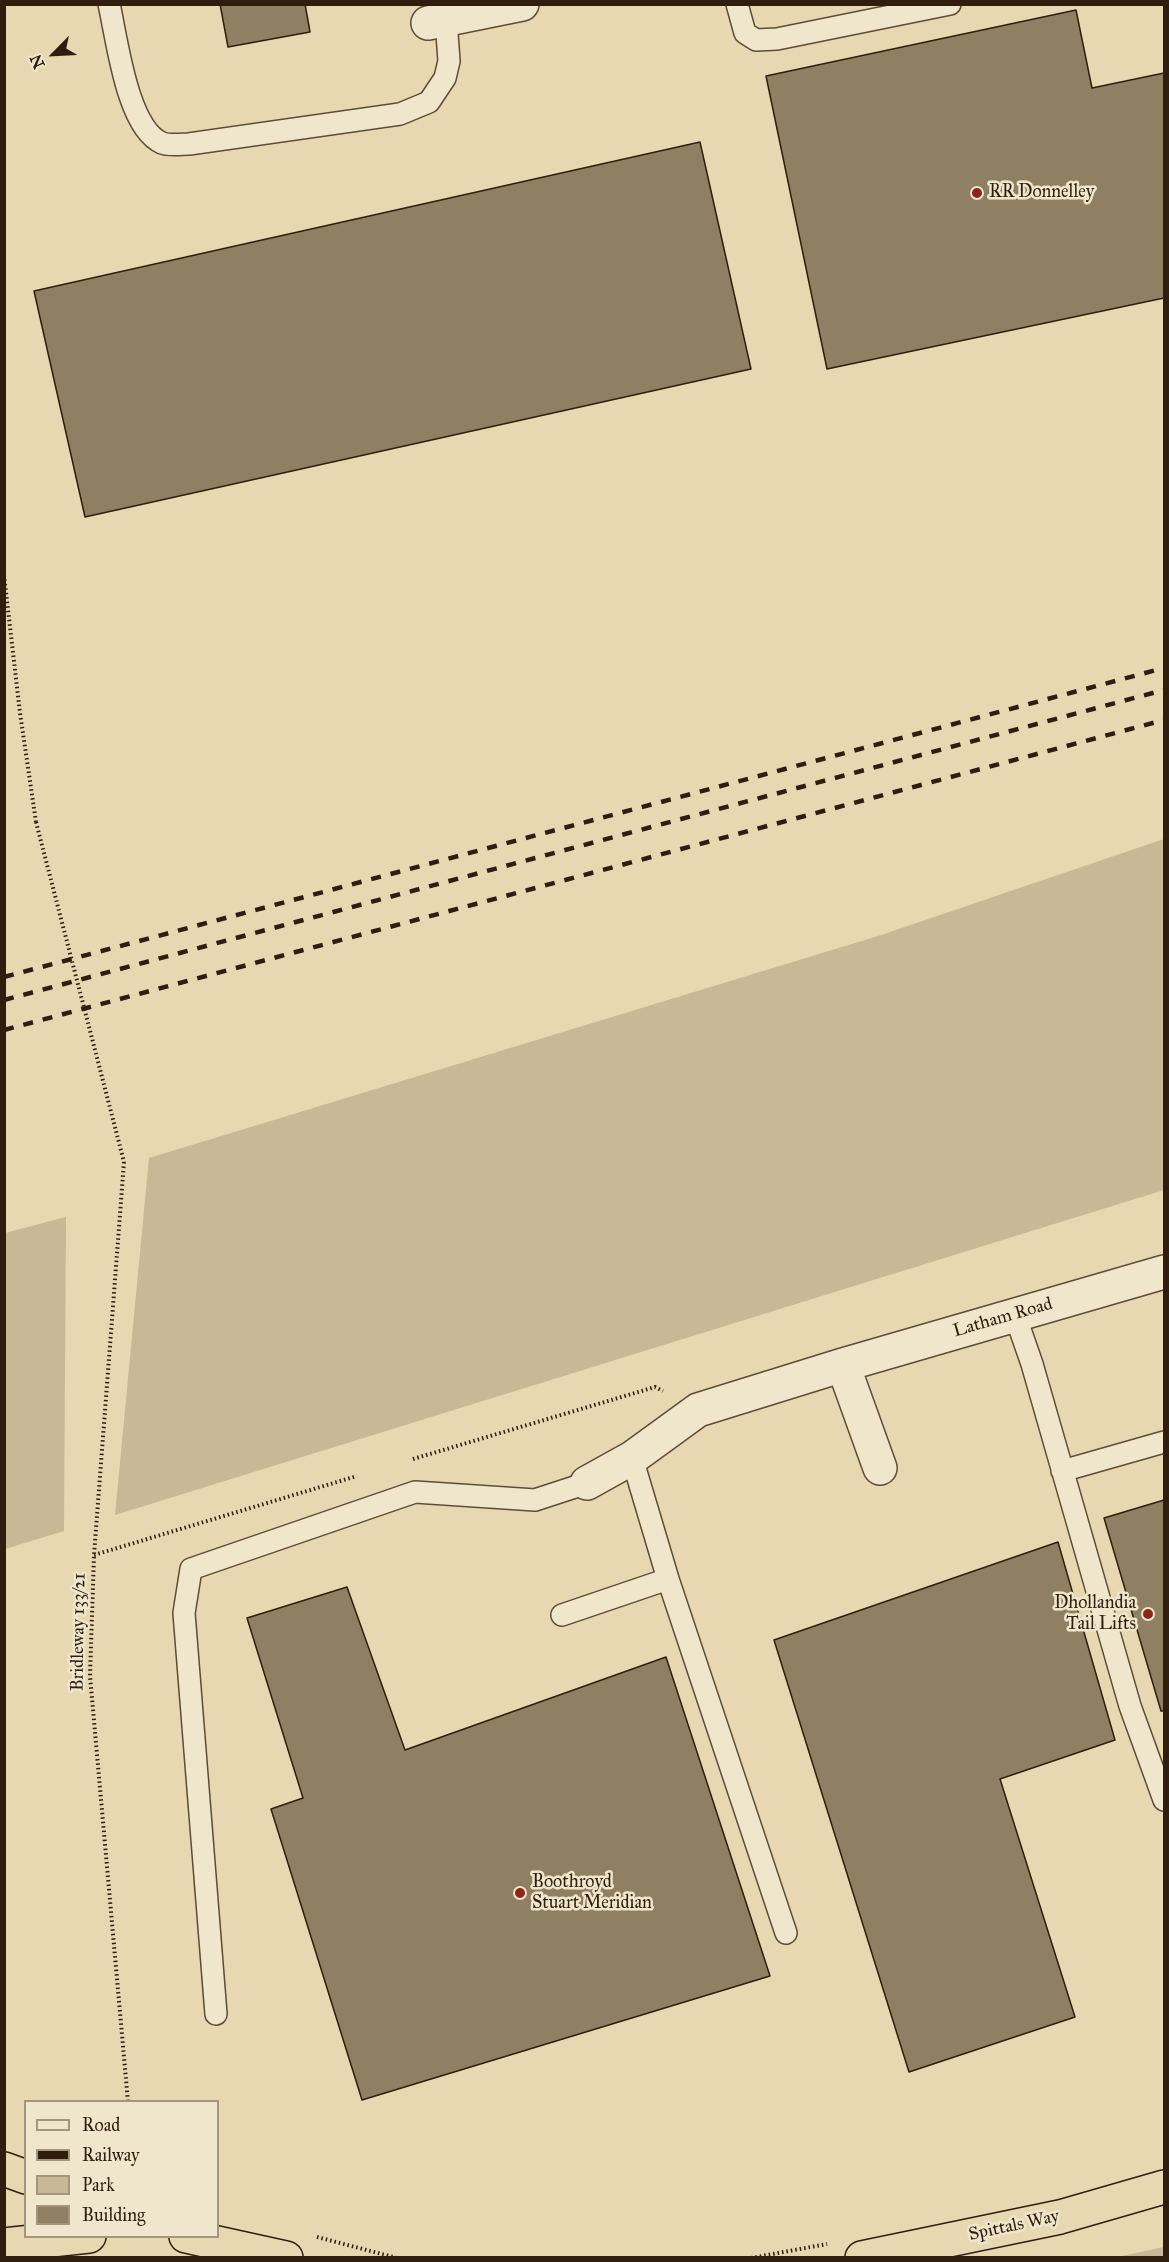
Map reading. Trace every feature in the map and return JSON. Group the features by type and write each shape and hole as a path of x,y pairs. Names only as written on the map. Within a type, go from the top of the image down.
{"highway":[{"path":"4,2169 24,2175"},
{"name":"Spittals Way","path":"862,2258 1060,2217 1164,2187"},
{"path":"4,2245 70,2238"},
{"path":"195,2238 286,2258"}],"street":[{"path":"437,21 521,5"},
{"name":"Latham Road","path":"587,1483 632,1458 698,1410 843,1365 1164,1272"},
{"path":"843,1365 880,1468"}],"lane":[{"path":"108,4 130,95 141,126 162,143 171,144 189,144 400,114 429,102 445,78 449,61 437,21"},
{"path":"737,4 745,33 756,40 777,39 950,4"},
{"path":"1015,1315 1130,1706 1164,1800"},
{"path":"1062,1472 1164,1442"},
{"path":"632,1458 668,1579 786,1933"},
{"path":"216,2014 184,1613 191,1569 415,1492 535,1500 587,1483"},
{"path":"562,1615 668,1579"}],"path":[{"name":"Bridleway 133/21","path":"4,575 20,713 36,822 124,1162 94,1555 90,1676 128,2100"}],"green space":[{"path":"1164,839 1164,1190 115,1515 149,1158 878,936"},
{"path":"66,1217 64,1531 5,1549 5,1233"},
{"path":"1164,2247 1164,2257 1117,2257"}],"building":[{"path":"220,4 305,4 310,32 228,47"},
{"name":"RR Donnelley","path":"1076,10 1092,88 1164,73 1164,298 827,369 766,76"},
{"path":"700,142 751,369 85,517 34,291"},
{"name":"Dhollandia Tail Lifts","path":"1164,1500 1164,1711 1161,1711 1104,1518"},
{"path":"1058,1542 1115,1740 1000,1779 1075,2017 909,2072 774,1640"},
{"name":"Boothroyd Stuart Meridian","path":"347,1587 405,1750 666,1657 770,1976 362,2100 271,1809 303,1798 247,1618"}],"railway":[{"path":"4,977 1164,668"},
{"path":"4,1000 1164,690"},
{"path":"4,1030 1164,720"}],"place":[{"name":"RR Donnelley","path":"977,193"},
{"name":"Dhollandia Tail Lifts","path":"1148,1614"},
{"name":"Boothroyd Stuart Meridian","path":"520,1893"}]}
